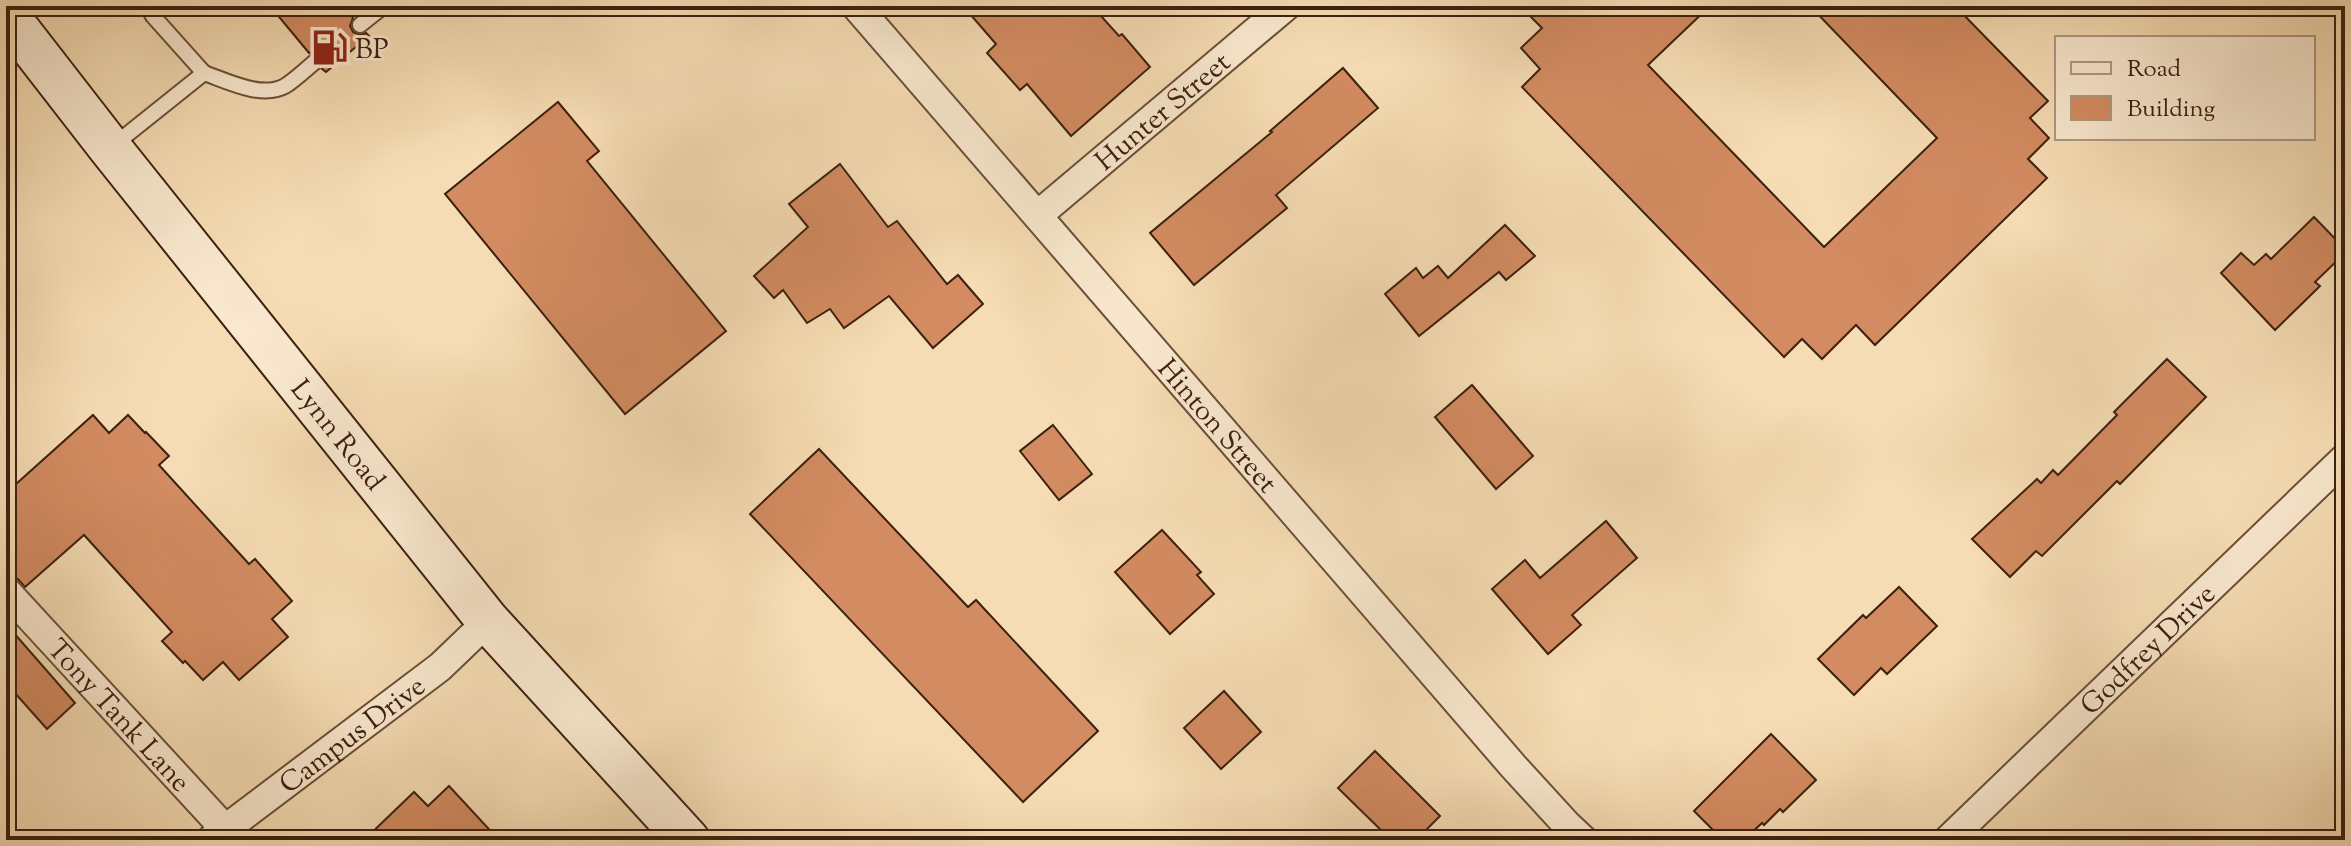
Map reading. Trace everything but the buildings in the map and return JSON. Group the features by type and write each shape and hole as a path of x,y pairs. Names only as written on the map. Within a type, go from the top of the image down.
{"main road":[{"name":"Lynn Road","path":"6,14 488,621 688,840"}],"street":[{"name":"Hinton Street","path":"856,6 1513,766 1583,840"},
{"name":"Hunter Street","path":"1038,215 1286,6"},
{"name":"Godfrey Drive","path":"1948,840 2345,458"},
{"name":"Tony Tank Lane","path":"6,591 222,836"},
{"name":"Campus Drive","path":"222,836 440,667 488,621"}],"lane":[{"path":"147,6 204,73 248,88 270,91 284,87 316,61"},
{"path":"360,25 384,6"},
{"path":"110,148 204,73"}],"place":[{"name":"BP","path":"329,48"}]}
